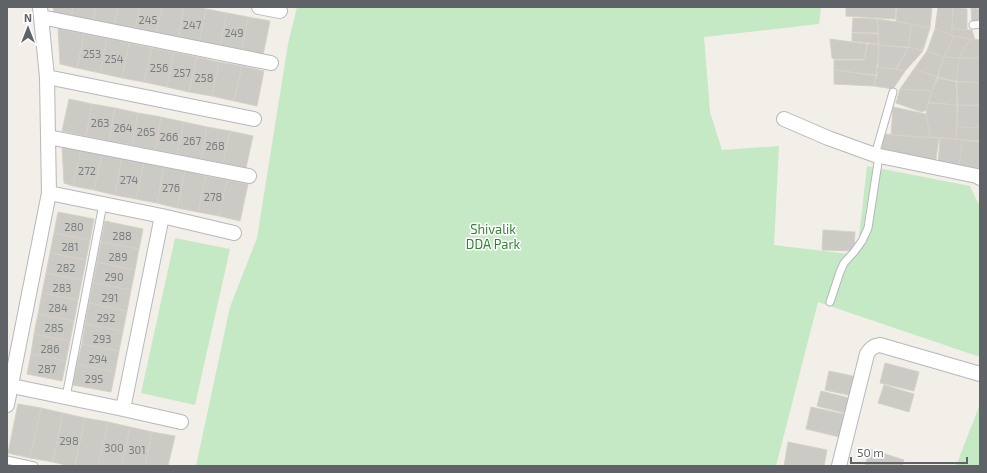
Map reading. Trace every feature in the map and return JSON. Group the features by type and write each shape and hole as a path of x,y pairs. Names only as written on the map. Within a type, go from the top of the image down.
{"street":[{"path":"259,7 280,11"},
{"path":"7,405 9,386 49,193 47,77 40,12 271,63"},
{"path":"47,77 254,119"},
{"path":"784,119 828,138 877,155 977,176 980,178"},
{"path":"48,137 250,176"},
{"path":"49,193 162,216 234,233"},
{"path":"123,409 162,216"},
{"path":"839,466 867,354 874,346 880,345 980,374"},
{"path":"9,386 181,422"}],"lane":[{"path":"830,302 844,263 866,235 877,155 893,92"},
{"path":"66,397 103,204"},
{"path":"7,460 34,466"}],"green space":[{"name":"Shivalik DDA Park","path":"297,7 821,7 819,24 704,37 710,112 722,150 779,146 774,245 857,255 867,166 970,186 980,207 980,357 818,302 776,466 196,466 230,307 257,238 288,44"},
{"path":"175,238 230,249 195,405 141,393"},
{"path":"980,404 980,466 956,466"}],"building":[{"path":"53,7 73,7 71,18 54,15"},
{"path":"73,7 96,7 93,22 71,18"},
{"path":"96,7 118,7 114,26 93,22"},
{"path":"118,7 140,7 135,30 114,26"},
{"path":"140,7 162,7 156,35 135,30"},
{"path":"162,7 184,7 178,39 156,35"},
{"path":"184,7 206,9 199,43 178,39"},
{"path":"846,7 896,7 895,19 846,16"},
{"path":"897,7 932,7 930,28 896,21"},
{"path":"938,7 953,7 952,29 950,35 935,29"},
{"path":"953,7 967,9 967,30 952,29"},
{"path":"971,8 980,9 980,22 972,23"},
{"path":"206,9 227,13 220,47 199,43"},
{"path":"227,13 248,17 242,51 220,47"},
{"path":"248,17 270,21 263,55 242,51"},
{"path":"853,18 877,19 879,33 852,32"},
{"path":"877,19 911,24 909,47 879,45"},
{"path":"911,24 930,28 923,50 909,47"},
{"path":"58,28 84,34 77,68 60,64"},
{"path":"935,29 954,36 944,57 927,51"},
{"path":"952,29 972,30 975,40 950,35"},
{"path":"852,33 878,34 878,44 852,41"},
{"path":"84,34 107,38 100,73 77,68"},
{"path":"954,36 970,39 959,58 944,57"},
{"path":"107,38 129,43 122,78 100,73"},
{"path":"830,39 867,44 864,59 832,58"},
{"path":"970,39 980,40 980,58 959,58"},
{"path":"129,43 152,48 144,82 122,78"},
{"path":"868,44 879,45 876,75 834,70 834,60 864,60"},
{"path":"879,45 908,48 896,69 878,67"},
{"path":"909,47 923,51 905,71 897,69"},
{"path":"152,48 174,52 167,87 144,82"},
{"path":"927,51 944,57 937,77 914,69"},
{"path":"174,52 197,57 189,92 167,87"},
{"path":"197,57 219,62 212,96 189,92"},
{"path":"944,57 959,58 956,81 938,77"},
{"path":"959,58 980,58 980,83 956,81"},
{"path":"219,62 242,66 234,101 212,96"},
{"path":"242,66 264,71 257,106 234,101"},
{"path":"877,67 905,71 893,89 874,86 877,76"},
{"path":"914,69 937,77 932,91 900,89"},
{"path":"834,70 876,76 874,86 834,84"},
{"path":"938,78 956,82 957,105 929,102"},
{"path":"957,82 980,83 980,105 958,105"},
{"path":"900,89 932,91 926,110 922,112 896,103"},
{"path":"69,99 92,104 86,136 62,131"},
{"path":"929,103 957,105 956,139 930,137 926,111"},
{"path":"92,104 115,108 109,141 86,136"},
{"path":"958,105 980,106 979,128 957,127"},
{"path":"893,107 926,114 930,138 891,135"},
{"path":"115,108 138,113 132,145 109,141"},
{"path":"138,113 161,117 155,150 132,145"},
{"path":"161,117 184,122 177,154 155,150"},
{"path":"184,122 207,127 201,159 177,154"},
{"path":"207,127 230,131 223,163 201,159"},
{"path":"957,127 980,128 980,141 956,139"},
{"path":"230,131 253,136 246,168 223,163"},
{"path":"882,134 939,138 935,165 882,154"},
{"path":"940,138 962,140 959,168 938,165"},
{"path":"962,140 980,142 980,174 959,168"},
{"path":"62,146 81,149 73,186 64,183"},
{"path":"81,149 102,154 94,190 73,186"},
{"path":"102,154 122,158 115,195 94,190"},
{"path":"122,158 144,162 136,199 115,195"},
{"path":"144,162 164,167 157,203 136,199"},
{"path":"164,167 185,171 177,208 157,203"},
{"path":"185,171 206,176 198,212 177,208"},
{"path":"206,176 227,180 219,216 198,212"},
{"path":"227,180 248,184 240,221 219,216"},
{"path":"58,212 94,219 90,240 54,233"},
{"path":"105,221 143,229 139,249 101,242"},
{"path":"823,230 855,232 854,251 822,250"},
{"path":"54,233 90,240 86,260 50,253"},
{"path":"101,242 139,249 135,270 97,262"},
{"path":"50,253 86,260 82,280 46,273"},
{"path":"97,262 135,270 131,290 93,283"},
{"path":"46,273 82,280 78,300 42,293"},
{"path":"93,283 131,290 127,311 89,303"},
{"path":"42,293 78,300 74,321 38,314"},
{"path":"89,303 127,311 123,331 85,324"},
{"path":"38,314 74,321 70,341 34,334"},
{"path":"85,324 123,331 119,351 82,344"},
{"path":"34,334 70,341 66,361 31,354"},
{"path":"82,344 119,351 115,372 77,364"},
{"path":"31,354 66,361 62,381 27,374"},
{"path":"885,363 919,372 914,391 880,383"},
{"path":"77,364 115,372 111,392 73,385"},
{"path":"829,371 857,377 853,396 825,390"},
{"path":"884,385 914,394 909,412 878,403"},
{"path":"821,391 849,398 845,413 817,406"},
{"path":"18,404 41,408 30,458 8,453"},
{"path":"811,407 848,415 844,438 806,429"},
{"path":"41,408 63,413 53,462 30,458"},
{"path":"63,413 85,418 75,466 53,462"},
{"path":"85,418 108,422 98,466 75,466"},
{"path":"108,422 130,427 122,466 98,466"},
{"path":"130,427 152,432 145,466 122,466"},
{"path":"152,432 175,436 168,466 145,466"},
{"path":"788,442 827,450 824,466 784,466"},
{"path":"870,449 904,460 902,466 865,466"}]}
